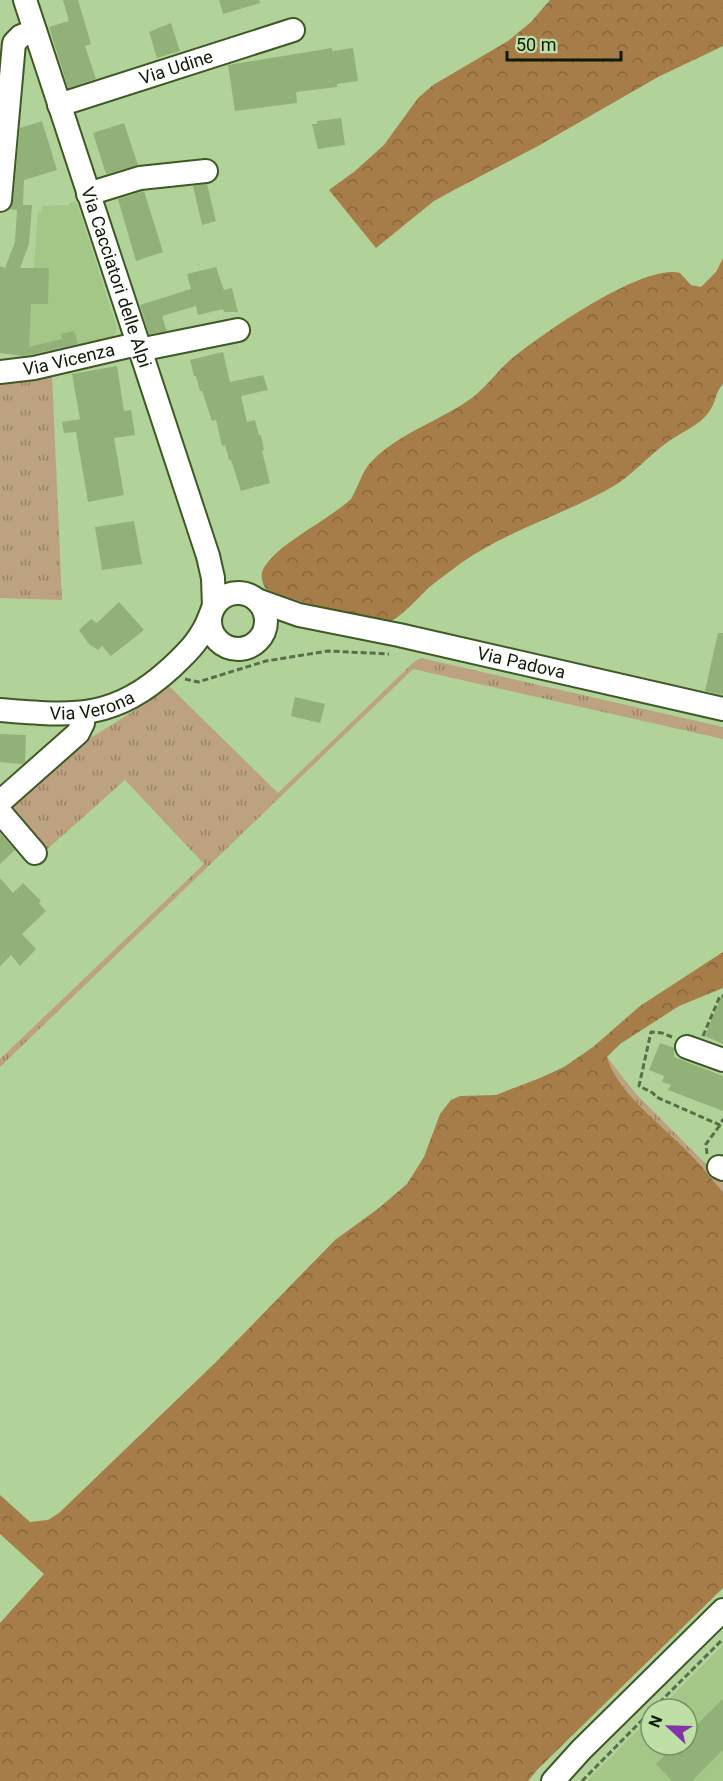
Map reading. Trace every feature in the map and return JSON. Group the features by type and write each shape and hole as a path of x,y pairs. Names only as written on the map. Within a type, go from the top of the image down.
{"street":[{"name":"Via Cacciatori delle Alpi","path":"25,0 207,556 213,578 210,626 217,641 230,648"},
{"name":"Via Udine","path":"60,105 293,30"},
{"path":"0,200 14,43 21,36 35,31"},
{"path":"88,194 140,178 206,171"},
{"name":"Via Vicenza","path":"0,372 34,368 238,330"},
{"name":"Via Cacciatori delle Alpi","path":"207,556 224,580 251,597"},
{"path":"212,612 225,596 231,594 251,597 265,612 263,634 258,640 245,648 230,648"},
{"name":"Via Padova","path":"251,597 282,611 399,634 723,709"},
{"name":"Via Verona","path":"0,710 62,715 84,713 106,708 133,697 197,643 212,612"},
{"name":"Via Padova","path":"258,640 287,625 318,619"},
{"name":"Via Verona","path":"172,666 201,650 230,648"},
{"path":"0,802 78,733 83,723 84,713"},
{"path":"0,812 35,853"},
{"path":"691,1048 723,1060"},
{"path":"553,1781 589,1742 723,1610"}],"path":[{"path":"172,666 183,678 194,682 266,662 328,651 400,654"},
{"path":"720,1125 656,1097 639,1086 651,1032 672,1037 691,1048 704,1035 720,996 723,996"},
{"path":"721,1168 707,1155 705,1147 723,1119"},
{"path":"665,1697 723,1639"},
{"path":"582,1781 639,1723"}],"shaded area":[{"path":"72,202 77,203 117,329 111,341 27,361 38,212 41,212 42,206 68,205"},
{"path":"723,1645 723,1781 587,1781 639,1729 639,1757 699,1757 699,1697 671,1697"}],"green space":[{"path":"550,0 723,0 723,46 658,77 538,146 434,201 376,248 329,190 384,145 418,98 433,85 508,41 531,22"},
{"path":"723,258 723,384 705,417 662,447 620,482 479,551 432,585 398,617 387,622 325,609 265,588 262,571 272,557 351,499 363,473 373,460 394,443 472,398 509,361 542,336 592,304 642,279 663,273 680,273 691,285 701,287 716,272"},
{"path":"52,375 62,600 0,598 0,378"},
{"path":"421,658 723,727 723,739 413,669 0,1067 0,1059 204,864 125,780 44,852 12,814 15,801 87,740 148,702 168,685 278,793 415,661"},
{"path":"723,952 723,988 679,1006 620,1044 607,1057 621,1084 631,1096 678,1142 723,1192 723,1588 528,1781 0,1781 0,1623 44,1574 0,1534 0,1495 30,1522 48,1520 59,1513 215,1363 335,1240 407,1184 424,1157 440,1114 451,1100 460,1096 496,1095 564,1067 593,1047 640,1006"},
{"path":"607,1057 636,1094 723,1181 723,1192 684,1148 633,1099 613,1072"}],"building":[{"path":"63,0 78,0 91,44 85,46 96,79 68,88 49,27 69,21"},
{"path":"219,0 259,0 260,3 223,14"},
{"path":"171,23 180,51 157,58 149,32"},
{"path":"332,48 332,51 353,48 358,81 337,84 337,87 296,92 297,103 235,111 228,65"},
{"path":"341,118 345,145 318,149 312,124 317,124 317,121"},
{"path":"42,121 57,170 24,180 23,205 32,205 29,244 20,268 49,268 48,304 31,304 29,347 62,339 61,334 74,331 78,344 23,356 0,353 0,266 5,268 15,242 17,210 9,209 13,201 20,128"},
{"path":"124,123 138,165 106,174 93,133"},
{"path":"207,184 216,221 202,225 193,186"},
{"path":"144,191 163,252 136,261 118,199"},
{"path":"216,267 224,290 232,288 238,312 224,312 223,309 198,315 196,306 162,316 167,331 149,334 140,305 191,289 187,274"},
{"path":"223,352 230,382 263,375 268,390 241,396 247,422 255,420 259,435 261,435 264,450 262,451 270,483 241,491 225,445 222,446 216,420 212,421 190,360"},
{"path":"117,366 124,411 131,410 135,435 114,438 124,495 88,502 76,432 64,433 62,422 80,419 72,374"},
{"path":"134,521 142,564 102,570 95,527"},
{"path":"119,602 144,630 111,656 102,646 98,650 89,644 79,630 91,619 97,623"},
{"path":"718,633 723,633 723,695 705,691"},
{"path":"295,697 325,704 320,723 291,716"},
{"path":"0,734 26,735 23,764 0,762"},
{"path":"0,833 15,850 0,864"},
{"path":"0,878 13,893 23,883 41,901 39,903 46,911 22,934 36,949 20,966 11,955 0,966"},
{"path":"723,993 723,1044 705,1036"},
{"path":"660,1043 674,1048 674,1057 723,1076 723,1111 668,1090 671,1085 662,1082 664,1076 649,1070"},
{"path":"723,1699 723,1750 692,1781 672,1781 656,1764 663,1757 699,1757 699,1722"}]}
